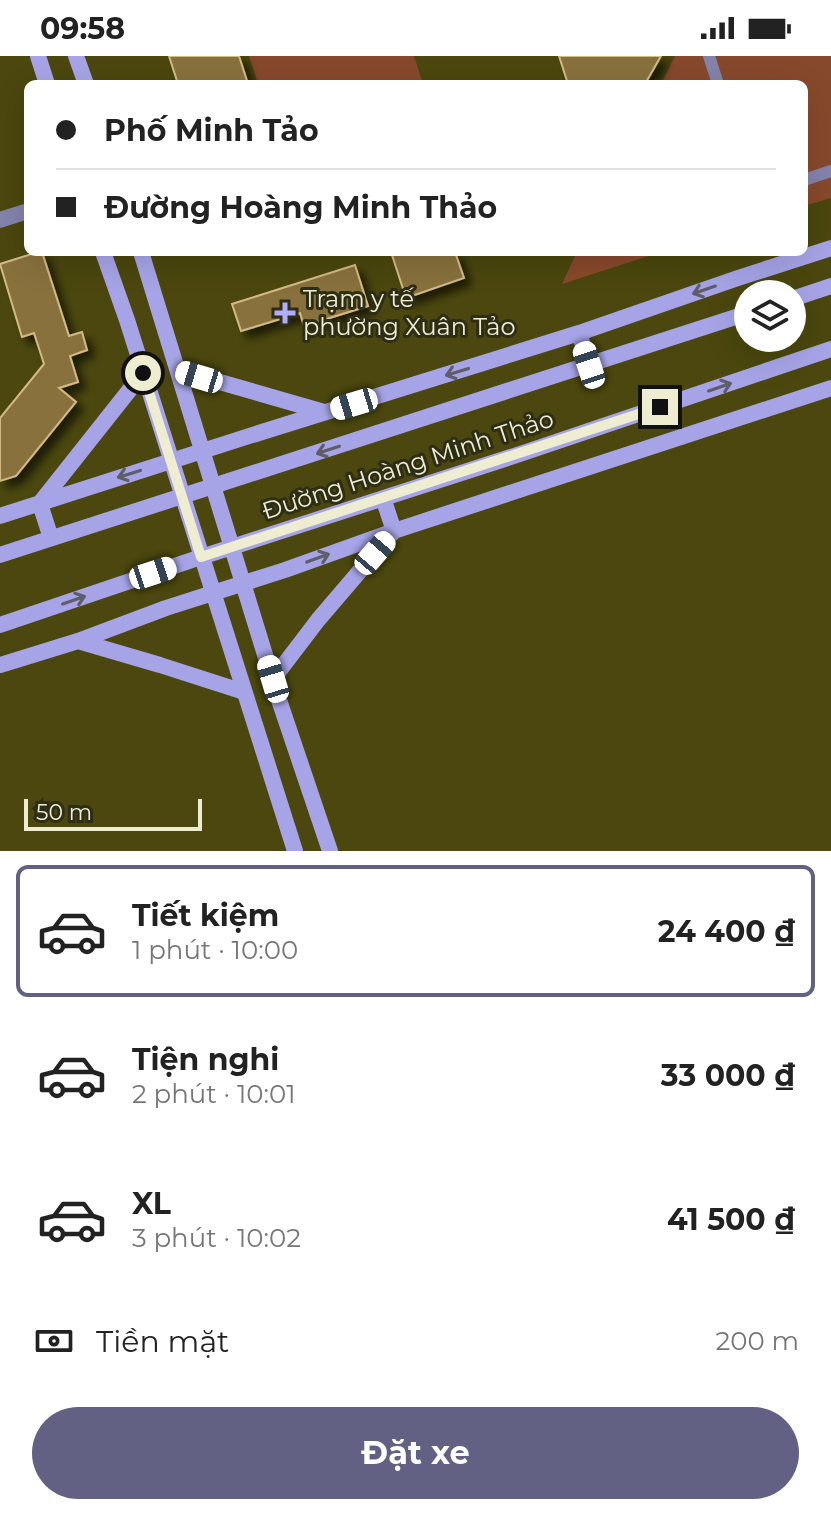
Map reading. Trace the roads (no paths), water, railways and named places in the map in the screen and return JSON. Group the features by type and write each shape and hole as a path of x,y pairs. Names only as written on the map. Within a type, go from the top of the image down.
{"main road":[{"path":"38,56 46,80"},
{"path":"76,56 85,80"},
{"path":"808,255 831,248"},
{"path":"104,256 295,851"},
{"path":"142,256 278,697 330,851"},
{"path":"0,516 579,333 806,256"},
{"path":"806,294 831,286"},
{"name":"Đường Hoàng Minh Thảo","path":"0,555 734,318"},
{"path":"579,333 589,365"},
{"name":"Đường Hoàng Minh Thảo","path":"0,625 831,349"},
{"path":"178,370 326,413"},
{"path":"40,504 143,373"},
{"path":"0,665 394,531 831,388"},
{"path":"383,498 394,531"},
{"path":"40,504 51,538"},
{"path":"273,679 318,620 394,531"},
{"path":"78,641 244,692"}],"street":[{"path":"0,220 24,212"}],"lane":[{"path":"709,56 717,80"},
{"path":"808,179 831,171"}],"place":[{"name":"Trạm y tế phường Xuân Tảo","path":"285,313"}]}
